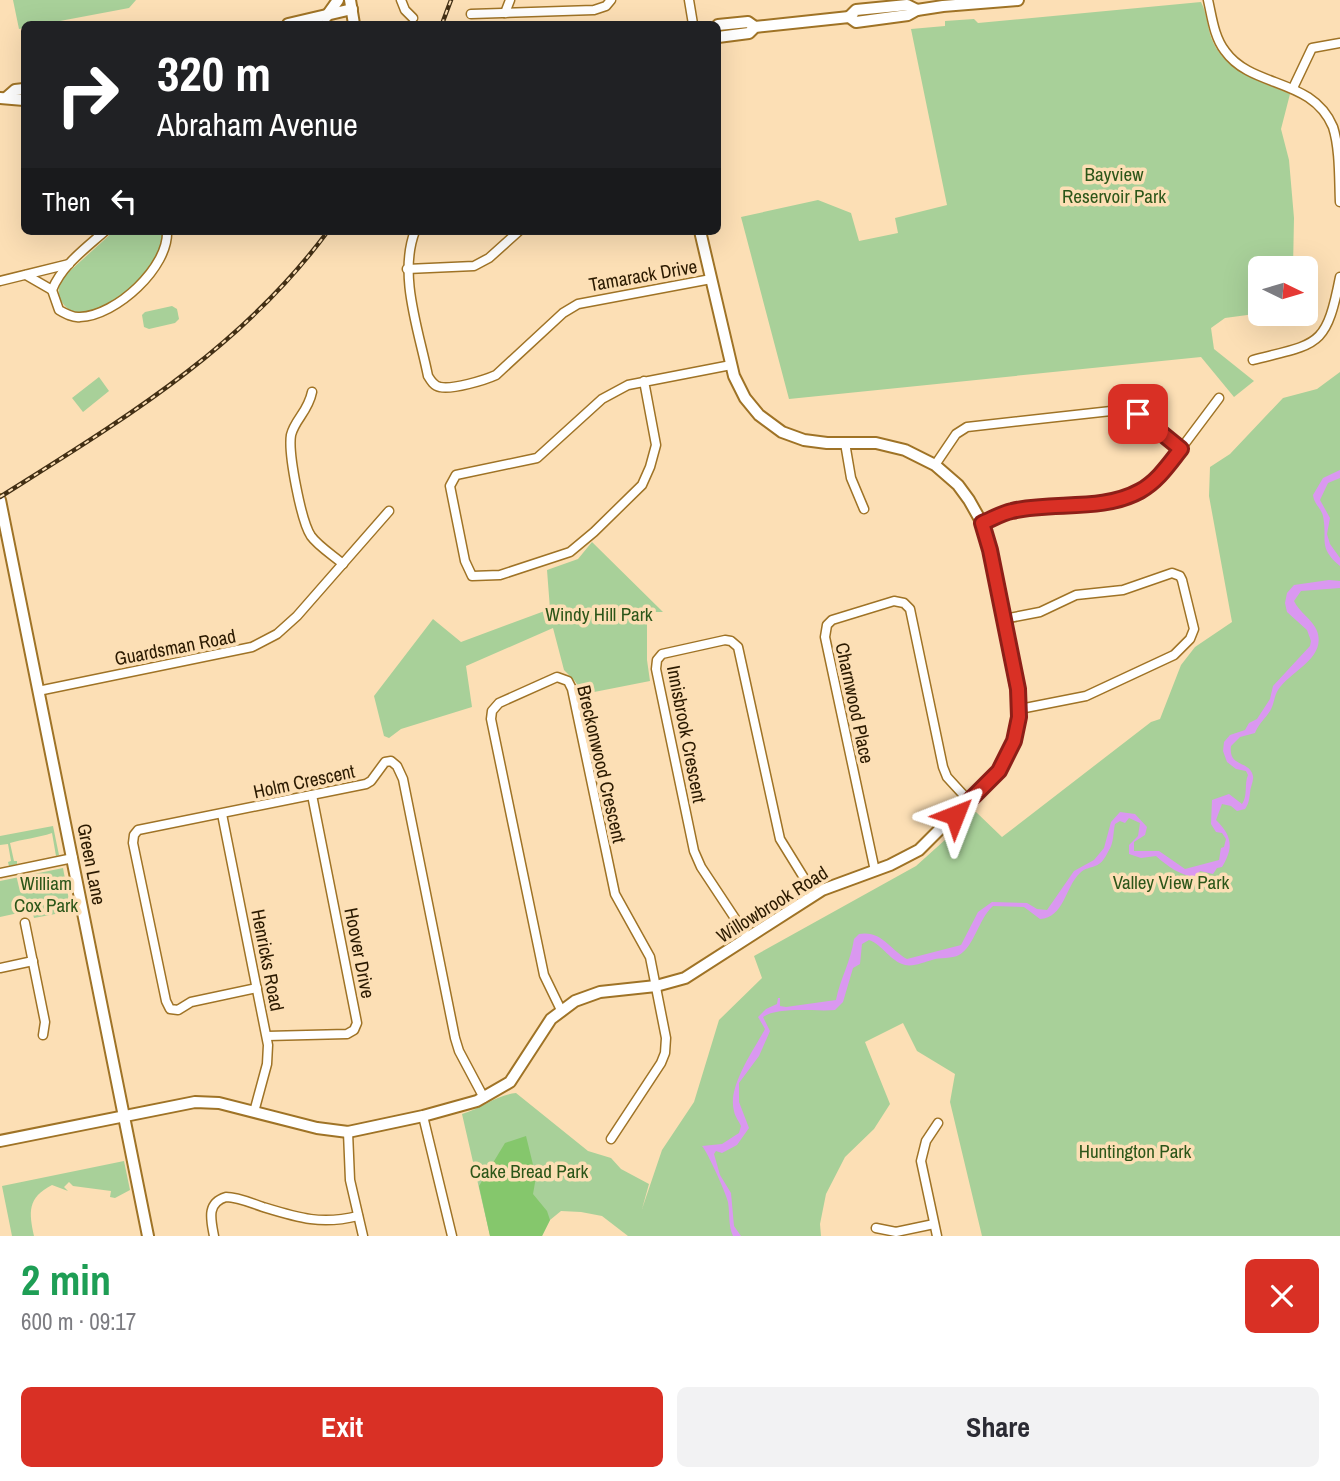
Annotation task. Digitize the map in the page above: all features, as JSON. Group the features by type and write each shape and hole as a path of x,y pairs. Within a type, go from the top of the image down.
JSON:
{"street":[{"path":"326,17 338,0"},
{"path":"401,0 405,10 413,18"},
{"path":"505,13 510,0"},
{"path":"471,14 594,10 606,6 611,0"},
{"path":"688,0 692,21"},
{"path":"721,25 748,22 755,27 849,17 856,22 908,15 917,10 958,3 1018,0"},
{"path":"1208,0 1219,42 1232,59 1247,69 1293,88 1317,104 1337,129 1340,202"},
{"path":"304,21 326,17 351,5"},
{"path":"326,17 333,21"},
{"path":"721,37 750,33 755,27"},
{"path":"1293,88 1312,48 1340,43"},
{"path":"4,98 15,90 21,89"},
{"path":"52,290 69,264 101,235"},
{"path":"29,274 52,290 60,310 83,317 120,302 152,273 164,252 167,235"},
{"name":"Tamarack Drive","path":"414,235 407,269 428,376 433,384 444,388 483,380 499,373 563,313 578,304 711,279"},
{"path":"407,269 474,266 489,258 515,235"},
{"name":"Willowbrook Road","path":"0,1142 195,1102 219,1103 327,1130 348,1132 465,1106 510,1082 540,1033 561,1010 575,1001 600,992 656,986 691,975 814,894 900,861 919,850 999,771 1008,757 1017,733 1020,709 990,550 982,523 964,493 935,465 897,447 876,443 804,440 773,426 759,415 745,398 731,365 701,235"},
{"path":"0,281 69,264"},
{"path":"1253,360 1305,346 1321,335 1331,317 1340,277"},
{"path":"644,381 656,445 642,485 570,552 499,575 477,578 472,576 465,561 450,486 452,478 462,472 537,457 602,399 628,385 644,381 731,365"},
{"path":"312,392 309,407 292,433 290,451 302,510 311,535 344,564"},
{"path":"982,523 1013,510 1106,501 1132,495 1154,481 1219,398"},
{"path":"935,465 956,434 967,426 1120,410 1138,414 1181,449"},
{"path":"845,443 851,478 864,509"},
{"name":"Green Lane","path":"0,500 148,1236"},
{"name":"Guardsman Road","path":"38,691 252,647 284,628 389,511"},
{"path":"1004,619 1040,612 1076,595 1123,590 1172,573 1180,576 1182,580 1194,625 1189,641 1166,661 1084,697 1020,709"},
{"name":"Charnwood Place","path":"874,870 825,637 827,625 832,620 894,601 904,603 910,609 943,767 947,777 969,801"},
{"name":"Innisbrook Crescent","path":"748,939 701,867 694,850 656,669 657,660 662,654 724,640 731,641 738,647 780,839 814,894"},
{"name":"Breckonwood Crescent","path":"561,1010 544,975 491,719 492,711 499,703 554,677 564,678 572,689 615,894 648,952 656,986"},
{"name":"Holm Crescent","path":"257,988 191,1002 178,1010 170,1009 166,1001 133,843 134,835 138,830 366,784 371,782 385,762 391,761 397,766 403,779 455,1038 484,1098"},
{"name":"Hoover Drive","path":"267,1036 347,1034 354,1030 357,1023 312,795"},
{"name":"Henricks Road","path":"222,814 267,1036 267,1064 254,1112"},
{"path":"0,873 73,858"},
{"path":"25,923 45,1022 43,1035"},
{"path":"0,968 33,961"},
{"path":"611,1139 664,1056 666,1038 656,986"},
{"path":"423,1116 452,1236"},
{"path":"937,1236 922,1161 924,1145 938,1123"},
{"path":"348,1132 350,1180 363,1236"},
{"path":"214,1236 211,1210 216,1201 226,1197 322,1222 358,1216"},
{"path":"876,1228 896,1232 934,1224"}],"green space":[{"path":"13,0 136,0 129,8 60,21 21,21 19,29"},
{"name":"Bayview Reservoir Park","path":"1201,2 1212,39 1220,54 1247,75 1290,94 1281,129 1289,160 1294,218 1293,256 1248,256 1248,315 1225,318 1211,328 1214,349 1254,381 1234,397 1201,357 789,399 741,217 818,200 851,213 859,241 898,233 895,218 947,205 911,29 945,26 945,21 974,19 978,23"},
{"path":"110,235 163,235 160,249 149,271 138,283 106,305 83,312 72,311 60,299 61,279"},
{"path":"172,306 177,309 179,319 175,323 149,329 144,327 142,315 145,312"},
{"name":"Valley View Park","path":"1340,372 1340,1236 982,1236 950,1102 955,1074 917,1051 903,1023 865,1042 890,1104 874,1129 845,1157 826,1194 820,1224 821,1236 628,1236 602,1216 561,1211 550,1220 542,1236 490,1236 462,1114 502,1096 516,1093 588,1151 611,1158 621,1169 649,1184 642,1209 662,1150 694,1102 719,1020 762,978 754,956 916,866 976,812 1002,837 1151,722 1160,719 1181,665 1195,647 1232,622 1209,496 1210,467 1230,454 1283,398 1317,389"},
{"path":"99,377 109,391 83,412 72,398"},
{"name":"Windy Hill Park","path":"592,542 663,612 647,612 650,681 584,694 564,670 553,628 466,666 472,707 401,729 389,738 384,736 374,696 433,619 461,642 550,609 547,570 578,559"},
{"path":"53,826 59,855 56,856 52,833 10,843 17,864 9,866 8,862 11,861 8,844 0,845 0,836"},
{"name":"William Cox Park","path":"63,868 71,911 34,918 32,910 0,917 0,881"},
{"name":"Cake Bread Park","path":"526,1136 536,1177 533,1194 547,1211 550,1220 542,1236 490,1236 479,1186 505,1143"},
{"path":"124,1161 130,1190 115,1198 110,1197 111,1191 73,1186 69,1182 64,1187 68,1191 52,1185 38,1195 32,1206 34,1236 12,1236 2,1186"}],"shaded area":[{"path":"1340,470 1340,478 1328,483 1320,500 1330,518 1327,534 1330,544 1340,558 1340,566 1328,554 1323,516 1313,495 1323,478"},
{"path":"1340,581 1340,588 1301,591 1294,601 1317,631 1317,649 1306,664 1278,690 1271,709 1255,733 1240,737 1231,746 1233,758 1251,771 1253,780 1245,809 1237,811 1222,804 1216,820 1228,837 1230,848 1222,867 1217,868 1213,874 1200,871 1196,877 1185,875 1156,856 1141,858 1129,854 1129,845 1138,836 1140,823 1129,818 1125,823 1120,821 1115,824 1112,844 1104,860 1080,873 1059,908 1048,917 1040,919 1024,907 993,906 969,946 959,955 912,965 900,963 869,940 862,944 860,964 853,968 843,1002 835,1010 788,1010 763,1017 770,1031 759,1056 739,1083 739,1102 749,1128 737,1145 714,1154 720,1175 731,1193 734,1226 741,1236 733,1236 727,1197 702,1146 722,1144 739,1133 741,1126 734,1111 734,1091 765,1029 758,1017 777,1004 778,998 780,1006 786,1007 836,1000 854,939 859,934 880,938 907,959 961,945 978,912 992,902 1027,903 1037,909 1047,910 1074,871 1094,860 1104,848 1111,822 1120,812 1135,814 1147,827 1145,835 1134,842 1134,851 1159,851 1185,869 1219,860 1226,839 1222,833 1216,832 1211,824 1212,800 1229,794 1242,804 1248,775 1246,771 1236,769 1227,762 1223,751 1224,742 1230,735 1245,730 1249,723 1257,719 1270,699 1273,686 1310,646 1307,630 1287,612 1287,593 1294,585"}],"railway":[{"path":"443,21 451,0"},
{"path":"0,497 134,410 218,347 257,312 325,235"}],"route":[{"path":"955,815 999,771 1014,741 1019,717 1018,689 982,523 1013,510 1115,500 1140,491 1160,475 1181,449 1138,414"}],"park label":[{"name":"Huntington Park","path":"1135,1151"}]}
